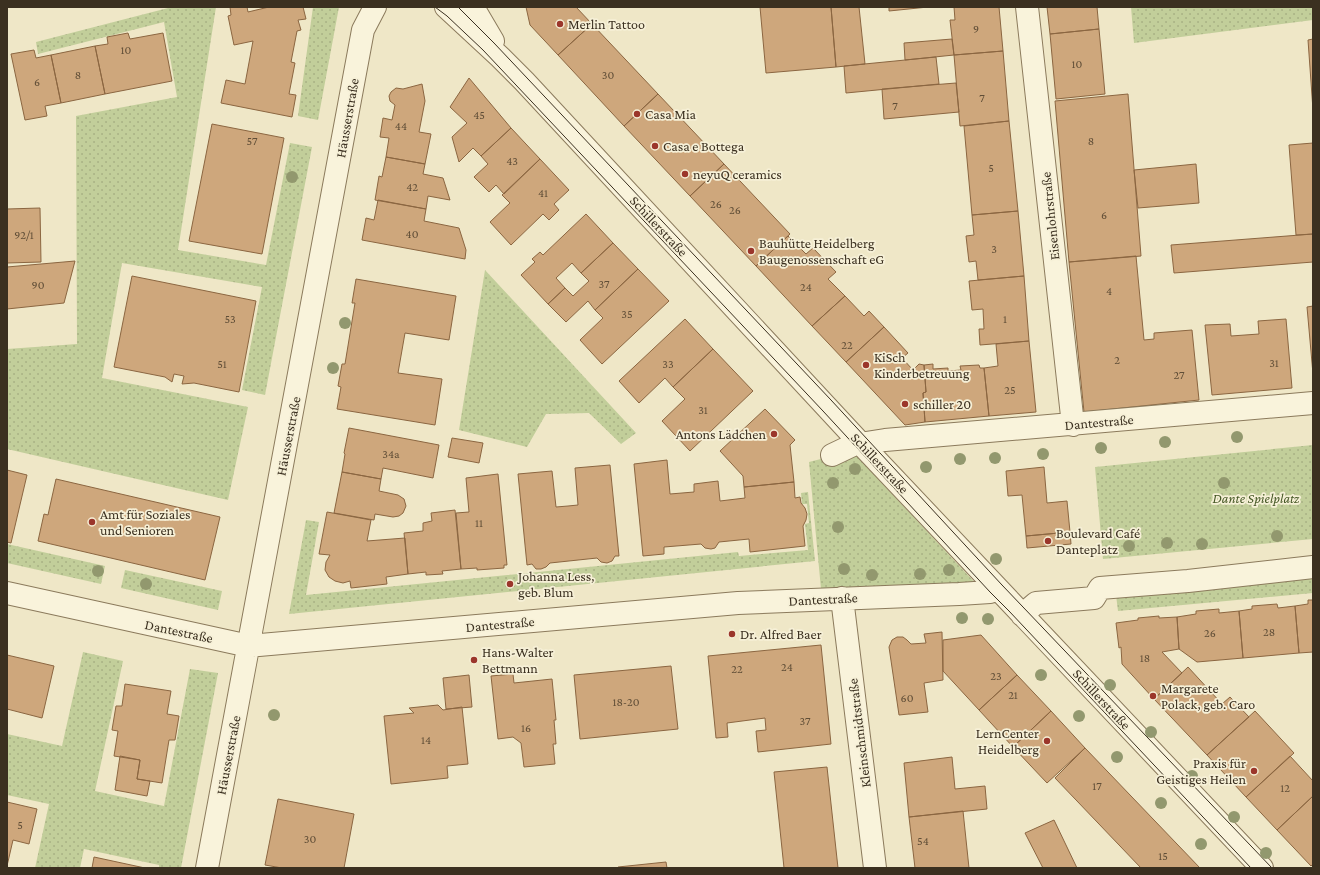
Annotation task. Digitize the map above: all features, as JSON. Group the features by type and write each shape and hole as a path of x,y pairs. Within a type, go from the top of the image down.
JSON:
{"street":[{"name":"Häusserstraße","path":"207,868 363,30 375,7"},
{"name":"Schillerstraße","path":"446,7 500,57 861,444 1262,868"},
{"name":"Schillerstraße","path":"473,7 494,42 500,57"},
{"name":"Eisenlohrstraße","path":"1027,7 1073,425"},
{"name":"Dantestraße","path":"861,444 885,440 1073,425 1313,403"},
{"path":"832,455 853,445 861,444"},
{"path":"1022,615 1036,604 1094,598 1100,588 1188,581 1313,567"},
{"name":"Dantestraße","path":"7,593 249,646 738,603 966,594 990,592 998,589"},
{"name":"Kleinschmidtstraße","path":"842,598 875,868"}],"green space":[{"path":"172,7 216,7 178,250 266,265 290,143 312,147 265,395 242,390 262,287 122,263 102,378 248,407 228,500 7,449 7,349 77,344 76,116 177,97 164,22 38,54 36,42"},
{"path":"313,7 339,7 318,120 298,116"},
{"path":"1131,7 1313,7 1313,20 1134,43"},
{"path":"485,270 636,433 621,444 589,413 546,414 527,447 459,430"},
{"name":"Dante Spielplatz","path":"1313,445 1313,539 1103,559 1095,467"},
{"path":"852,451 979,587 821,589 809,462"},
{"path":"808,492 815,561 289,614 306,520 319,522 306,595 738,552 739,556 808,550 805,524 809,523 807,504 802,504 801,493"},
{"path":"7,544 105,566 101,584 7,563"},
{"path":"125,570 222,591 218,610 121,588"},
{"path":"1313,575 1313,593 1118,611 1116,595"},
{"path":"83,652 123,661 95,791 164,806 190,669 218,673 181,868 159,868 159,865 84,849 80,868 35,868 49,804 7,795 7,734 62,746"}],"building":[{"path":"230,7 247,7 248,12 269,7 303,7 306,19 298,20 301,30 297,31 291,62 295,63 289,94 296,95 292,117 221,103 226,80 245,84 253,41 234,45 228,16 231,15"},
{"path":"526,7 576,7 592,24 558,55 530,25"},
{"path":"760,7 831,7 836,67 766,73"},
{"path":"831,7 859,7 865,64 836,67"},
{"path":"889,7 928,7 889,11"},
{"path":"954,7 999,7 1003,51 954,55 950,20 955,20"},
{"path":"1047,7 1097,7 1099,29 1050,34"},
{"path":"592,24 658,94 624,126 558,55"},
{"path":"1099,29 1105,94 1056,99 1050,34"},
{"path":"128,33 130,39 163,33 172,81 105,94 95,46 108,44 107,37"},
{"path":"952,39 954,55 905,60 904,43"},
{"path":"1313,39 1313,110 1308,40"},
{"path":"95,46 105,94 61,103 51,55"},
{"path":"34,50 36,58 51,55 61,103 45,106 47,116 25,120 11,54"},
{"path":"1003,51 1009,121 960,126 954,55"},
{"path":"936,57 939,84 846,93 844,66"},
{"path":"469,78 511,128 481,156 473,148 459,162 452,137 467,123 450,107"},
{"path":"956,83 959,112 884,119 882,89"},
{"path":"422,84 425,101 419,132 431,134 425,164 386,157 389,138 380,137 383,118 392,120 395,105 390,101 389,96 396,88 403,89"},
{"path":"658,94 724,164 690,196 624,126"},
{"path":"1128,94 1141,256 1069,262 1055,101"},
{"path":"1009,121 1018,211 972,215 964,126"},
{"path":"212,124 284,138 262,254 189,241"},
{"path":"511,128 540,159 504,194 496,185 489,192 474,177 488,164 481,156"},
{"path":"1313,143 1313,234 1296,235 1289,145"},
{"path":"386,157 425,164 423,174 443,178 450,200 428,196 426,209 375,200 379,176 382,177"},
{"path":"540,159 569,190 554,204 559,210 549,220 543,214 511,245 490,222 510,203 502,195"},
{"path":"724,164 790,234 756,266 690,196"},
{"path":"1196,164 1199,203 1138,208 1134,170"},
{"path":"378,200 426,209 424,221 459,228 466,250 465,259 362,240 366,218 374,220"},
{"path":"40,208 41,262 7,263 7,209"},
{"path":"1018,211 1024,276 978,280 976,261 969,262 966,236 974,235 972,215"},
{"path":"586,214 613,243 581,273 572,263 556,278 565,288 548,304 521,275 535,262 532,259 540,252 543,255"},
{"path":"1313,234 1313,262 1174,273 1171,245"},
{"path":"788,236 806,254 813,248 836,272 828,279 845,296 812,326 756,266"},
{"path":"613,243 638,269 595,310 588,301 566,322 548,304 565,288 573,296 589,281 581,273"},
{"path":"1136,256 1144,340 1154,339 1154,333 1192,330 1199,400 1084,412 1069,262"},
{"path":"75,261 64,303 7,309 7,267"},
{"path":"638,269 669,301 602,364 580,340 603,318 595,310"},
{"path":"132,276 256,301 239,392 194,383 182,384 184,376 174,374 172,382 165,377 114,367"},
{"path":"1024,276 1029,341 980,345 979,329 984,329 983,309 972,310 969,281"},
{"path":"356,279 456,296 449,340 405,333 398,373 442,379 435,425 337,409 341,387 338,386 342,364 345,364 355,303 352,303"},
{"path":"845,296 864,316 869,311 884,327 846,362 812,326"},
{"path":"1313,306 1313,374 1307,307"},
{"path":"685,319 713,349 673,387 665,378 639,403 619,381"},
{"path":"1286,319 1292,388 1212,395 1205,325 1230,324 1231,336 1259,334 1258,321"},
{"path":"884,327 908,353 902,358 913,370 919,364 924,365 926,392 923,393 925,422 905,425 846,362"},
{"path":"1029,341 1036,412 989,416 984,368 998,366 996,344"},
{"path":"713,349 753,391 690,451 662,421 685,399 673,387"},
{"path":"933,364 933,369 948,368 948,371 961,370 960,366 979,365 980,368 984,368 989,416 925,422 923,393 926,392 924,365"},
{"path":"765,409 795,440 790,445 794,482 744,487 743,476 720,451"},
{"path":"349,428 439,445 433,478 383,468 381,479 342,472"},
{"path":"452,438 483,443 479,463 448,457"},
{"path":"667,460 670,494 694,492 694,484 718,481 720,501 745,498 744,487 794,482 795,498 800,497 801,503 807,514 803,526 805,546 750,552 749,539 719,542 715,548 711,549 705,548 701,544 664,547 664,554 643,556 634,464"},
{"path":"610,465 619,556 615,556 612,561 607,563 601,562 597,558 550,563 541,569 536,569 532,564 527,565 518,474 552,471 556,507 568,506 578,505 575,468"},
{"path":"1044,467 1047,503 1067,501 1070,532 1026,536 1022,495 1008,496 1006,471"},
{"path":"7,470 27,475 11,543 7,542"},
{"path":"342,472 381,479 379,491 398,495 404,499 406,506 403,513 399,516 393,517 375,514 374,520 334,513"},
{"path":"498,474 507,565 504,565 504,568 477,570 477,568 461,569 456,513 469,512 466,478"},
{"path":"56,479 220,517 205,580 38,541 44,514 48,515"},
{"path":"455,510 461,569 442,571 443,574 426,575 426,572 408,574 404,533 423,531 423,523 432,521 431,513"},
{"path":"327,512 371,520 367,541 405,538 408,574 386,577 387,584 351,588 350,581 343,583 335,581 329,577 325,570 326,562 330,555 319,554"},
{"path":"1070,532 1071,544 1027,548 1026,536"},
{"path":"1308,600 1313,600 1313,652 1299,653 1295,606 1308,604"},
{"path":"1277,604 1278,608 1295,606 1299,653 1243,658 1239,611 1252,609 1252,606"},
{"path":"1219,609 1219,613 1239,611 1243,658 1197,662 1179,649 1177,617 1196,614 1196,611"},
{"path":"1159,616 1159,618 1177,617 1179,649 1162,652 1182,673 1154,699 1122,664 1121,647 1119,648 1116,623 1138,620 1138,618"},
{"path":"942,632 943,680 924,683 928,712 899,715 889,647 892,640 897,637 903,637 911,644 926,643 924,634"},
{"path":"981,635 1017,675 979,710 943,671 943,640"},
{"path":"821,645 831,744 758,752 756,731 766,730 765,718 727,723 728,737 716,738 708,656"},
{"path":"7,655 54,666 42,718 7,709"},
{"path":"671,666 678,729 580,739 574,675"},
{"path":"1188,667 1222,704 1230,697 1249,717 1207,755 1154,699"},
{"path":"513,674 514,683 552,679 556,720 554,720 556,744 553,744 555,764 524,767 521,743 513,737 498,739 491,676"},
{"path":"469,675 472,707 446,709 443,678"},
{"path":"1017,675 1051,711 1013,747 979,710"},
{"path":"125,684 171,691 167,714 179,716 175,740 169,740 162,783 137,779 140,760 114,756 118,731 112,730 116,706 122,706"},
{"path":"438,705 443,710 462,707 468,764 447,766 448,778 391,784 384,716 414,713 409,708"},
{"path":"1051,711 1085,748 1047,783 1013,747"},
{"path":"1255,711 1294,753 1246,797 1207,755"},
{"path":"1085,748 1200,868 1141,868 1055,778"},
{"path":"120,756 140,760 137,779 150,781 147,796 115,790"},
{"path":"1290,756 1313,781 1313,796 1277,830 1246,797"},
{"path":"952,757 955,789 985,786 987,809 909,817 904,763"},
{"path":"827,767 838,868 784,868 774,772"},
{"path":"1313,796 1313,864 1311,866 1277,830"},
{"path":"278,799 354,814 344,868 282,868 265,865"},
{"path":"7,802 37,809 29,844 13,840 7,866"},
{"path":"963,811 969,868 915,868 909,817"},
{"path":"1054,820 1077,868 1043,868 1025,833"},
{"path":"94,857 145,868 92,868"},
{"path":"666,862 667,868 618,867"}],"tram line":[{"path":"435,7 447,16 483,50 823,411 990,592 1251,868"},
{"path":"458,7 494,43 831,400 1002,585 1272,868"}],"place":[{"name":"Merlin Tattoo","path":"560,24"},
{"name":"Casa Mia","path":"637,114"},
{"name":"Casa e Bottega","path":"655,146"},
{"name":"neyuQ ceramics","path":"685,174"},
{"name":"Bauhütte Heidelberg Baugenossenschaft eG","path":"751,251"},
{"name":"KiSch Kinderbetreuung","path":"866,365"},
{"name":"schiller 20","path":"905,404"},
{"name":"Antons Lädchen","path":"774,434"},
{"name":"Amt für Soziales und Senioren","path":"92,522"},
{"name":"Boulevard Café Danteplatz","path":"1048,541"},
{"name":"Johanna Less, geb. Blum","path":"510,584"},
{"name":"Dr. Alfred Baer","path":"732,634"},
{"name":"Hans-Walter Bettmann","path":"474,660"},
{"name":"Margarete Polack, geb. Caro","path":"1153,696"},
{"name":"LernCenter Heidelberg","path":"1047,741"},
{"name":"Praxis für Geistiges Heilen","path":"1254,771"}]}
